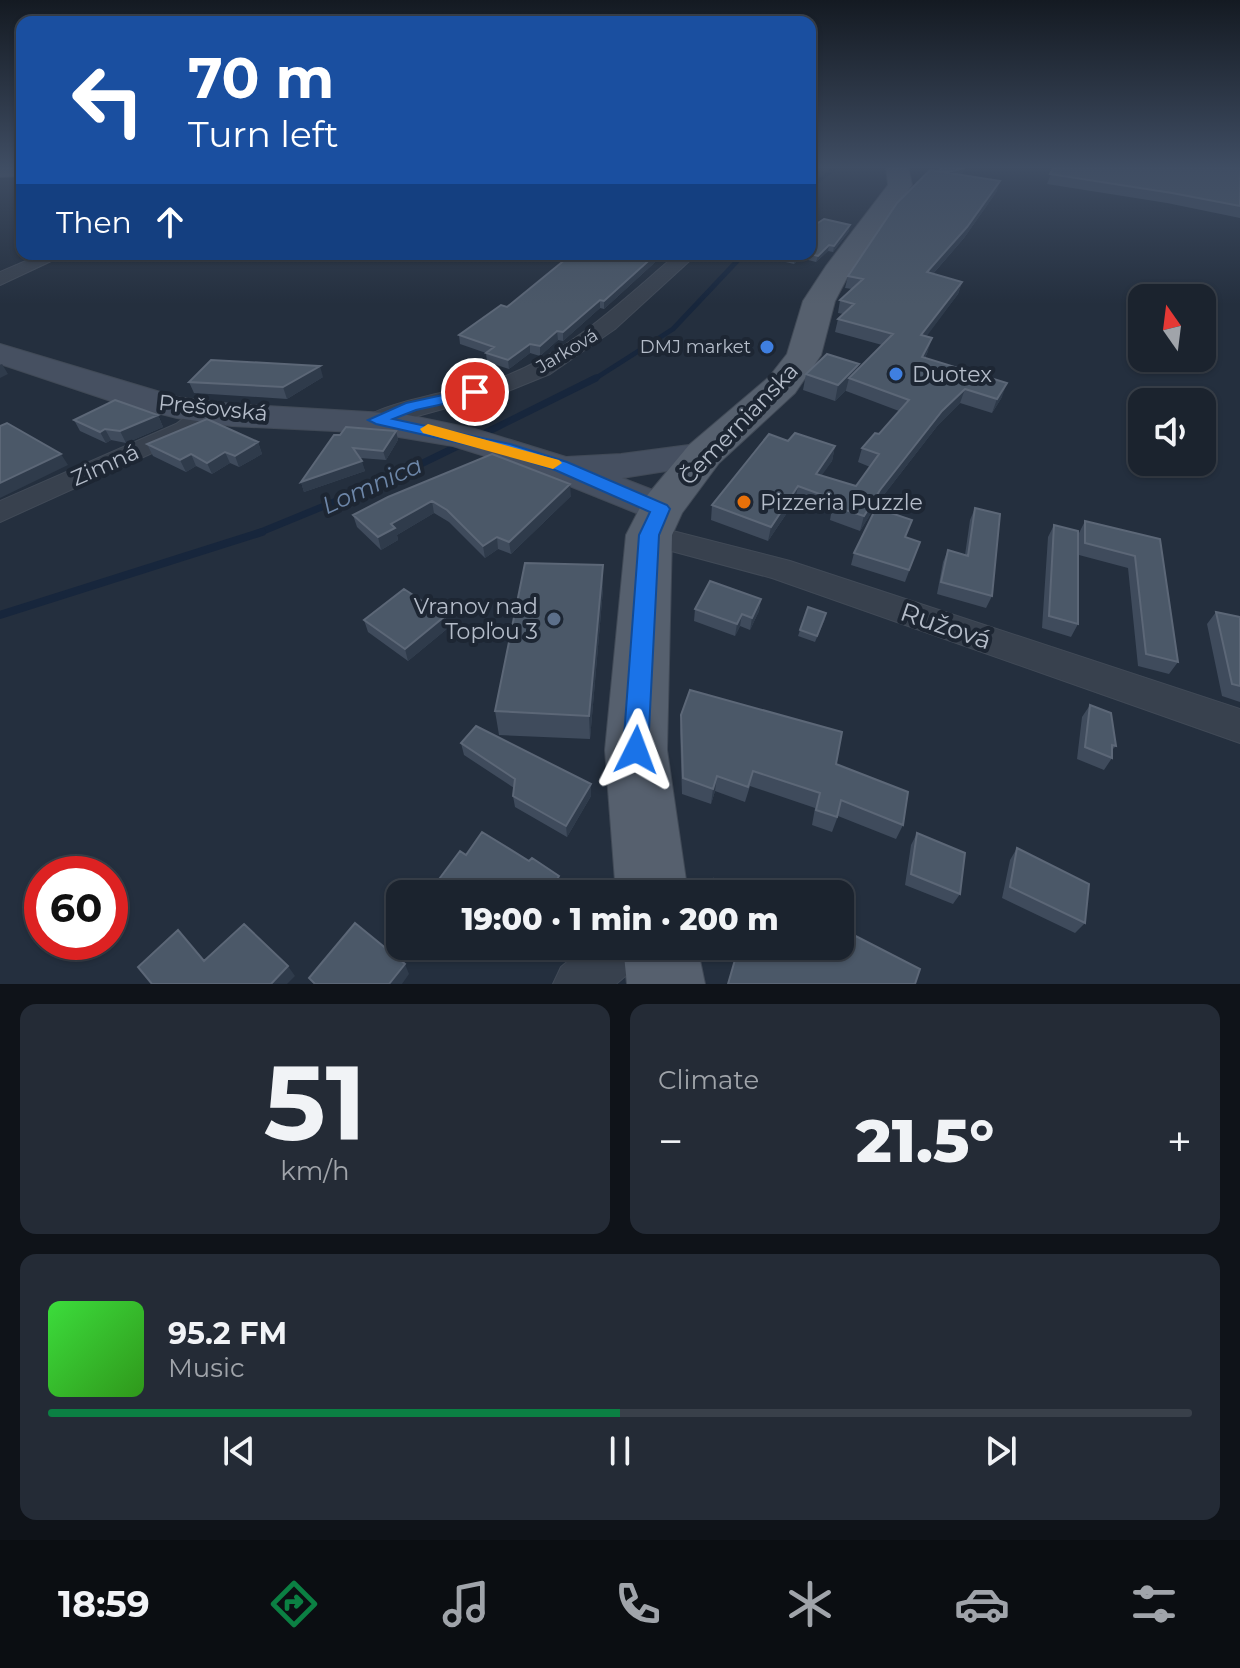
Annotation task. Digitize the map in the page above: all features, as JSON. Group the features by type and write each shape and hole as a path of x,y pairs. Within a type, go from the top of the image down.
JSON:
{"main road":[{"name":"Čemernianska","path":"655,522 704,454 782,385 804,355 819,301 836,272 880,212"},
{"name":"Prešovská","path":"0,353 138,399 208,412 376,420 432,430 561,466"},
{"path":"561,466 621,466 704,454"},
{"path":"561,466 655,522 636,750 650,880"},
{"path":"662,960 666,984"}],"street":[{"path":"0,279 43,260"},
{"name":"Jarková","path":"376,420 411,406 517,380 566,356 605,329 681,260"},
{"name":"Zimná","path":"0,512 185,429 208,412"},
{"name":"Ružová","path":"655,522 779,569 1240,726"},
{"path":"578,984 607,960"}],"building":[{"path":"891,212 978,212 927,272 962,282 921,335 932,338 922,357 1007,383 997,399 965,389 942,411 880,490 864,516 833,506 836,500 798,486 771,527 712,505 769,434 788,441 795,433 835,446 816,474 856,486 879,454 862,448 909,400 849,378 893,334 838,319 854,304 840,300 863,279 848,276"},
{"path":"824,219 850,225 834,246 829,245 818,256 816,224"},
{"path":"565,260 649,260 604,301 600,300 563,332 557,331 540,346 530,344 508,360 486,353 494,347 459,335 501,305 507,307"},
{"path":"827,354 859,364 838,385 806,374"},
{"path":"211,360 320,366 283,387 189,382"},
{"path":"115,400 158,415 120,431 105,429 100,432 74,420"},
{"path":"207,419 258,442 235,456 225,452 207,463 191,454 180,460 147,444"},
{"path":"7,423 61,454 0,483 0,426"},
{"path":"346,427 396,431 383,451 353,448 362,461 301,482 334,435 340,435"},
{"path":"492,454 570,484 509,542 497,537 483,546 447,510 432,501 391,524 395,528 378,537 353,515 388,497"},
{"path":"876,508 912,520 905,537 920,542 909,570 854,553"},
{"path":"975,508 1000,514 992,596 941,582 948,550 968,556"},
{"path":"1085,521 1160,539 1178,662 1146,654 1135,556 1085,543"},
{"path":"1054,525 1078,531 1078,624 1049,616"},
{"path":"525,563 603,565 589,716 495,711"},
{"path":"710,581 761,599 752,618 742,614 737,624 695,609"},
{"path":"404,589 445,616 405,649 364,620"},
{"path":"808,607 826,613 817,636 800,630"},
{"path":"1216,612 1240,617 1240,686 1232,684"},
{"path":"690,690 842,732 836,764 908,792 903,825 841,800 837,817 816,810 820,793 753,771 748,787 717,776 713,789 683,778 681,715"},
{"path":"1090,705 1111,713 1116,746 1112,745 1112,758 1085,747"},
{"path":"476,726 591,784 566,826 513,796 515,779 461,743"},
{"path":"482,832 559,876 557,880 438,880 460,851 466,855"},
{"path":"917,833 965,853 960,894 911,874"},
{"path":"1017,848 1089,884 1085,923 1010,887"},
{"path":"355,923 386,948 386,960 400,960 405,964 389,984 315,984 309,978"},
{"path":"244,924 288,966 271,984 152,984 138,967 178,930 204,961"},
{"path":"854,935 920,969 915,984 728,984 735,960 854,960"}],"waterway":[{"name":"Lomnica","path":"593,380 673,329 738,260"},
{"name":"Lomnica","path":"481,435 596,378"},
{"name":"Lomnica","path":"257,534 390,479 462,444"},
{"name":"Lomnica","path":"257,534 262,532"},
{"name":"Lomnica","path":"0,615 257,534"}],"slow traffic":[{"path":"428,429 553,463"}],"place":[{"name":"DMJ market","path":"767,347"},
{"name":"Duotex","path":"896,374"},
{"name":"Pizzeria Puzzle","path":"744,502"},
{"name":"Vranov nad Topľou 3","path":"554,619"}],"route":[{"path":"475,392 411,406 376,420 504,448 561,466 661,509 649,535 636,750"}]}
